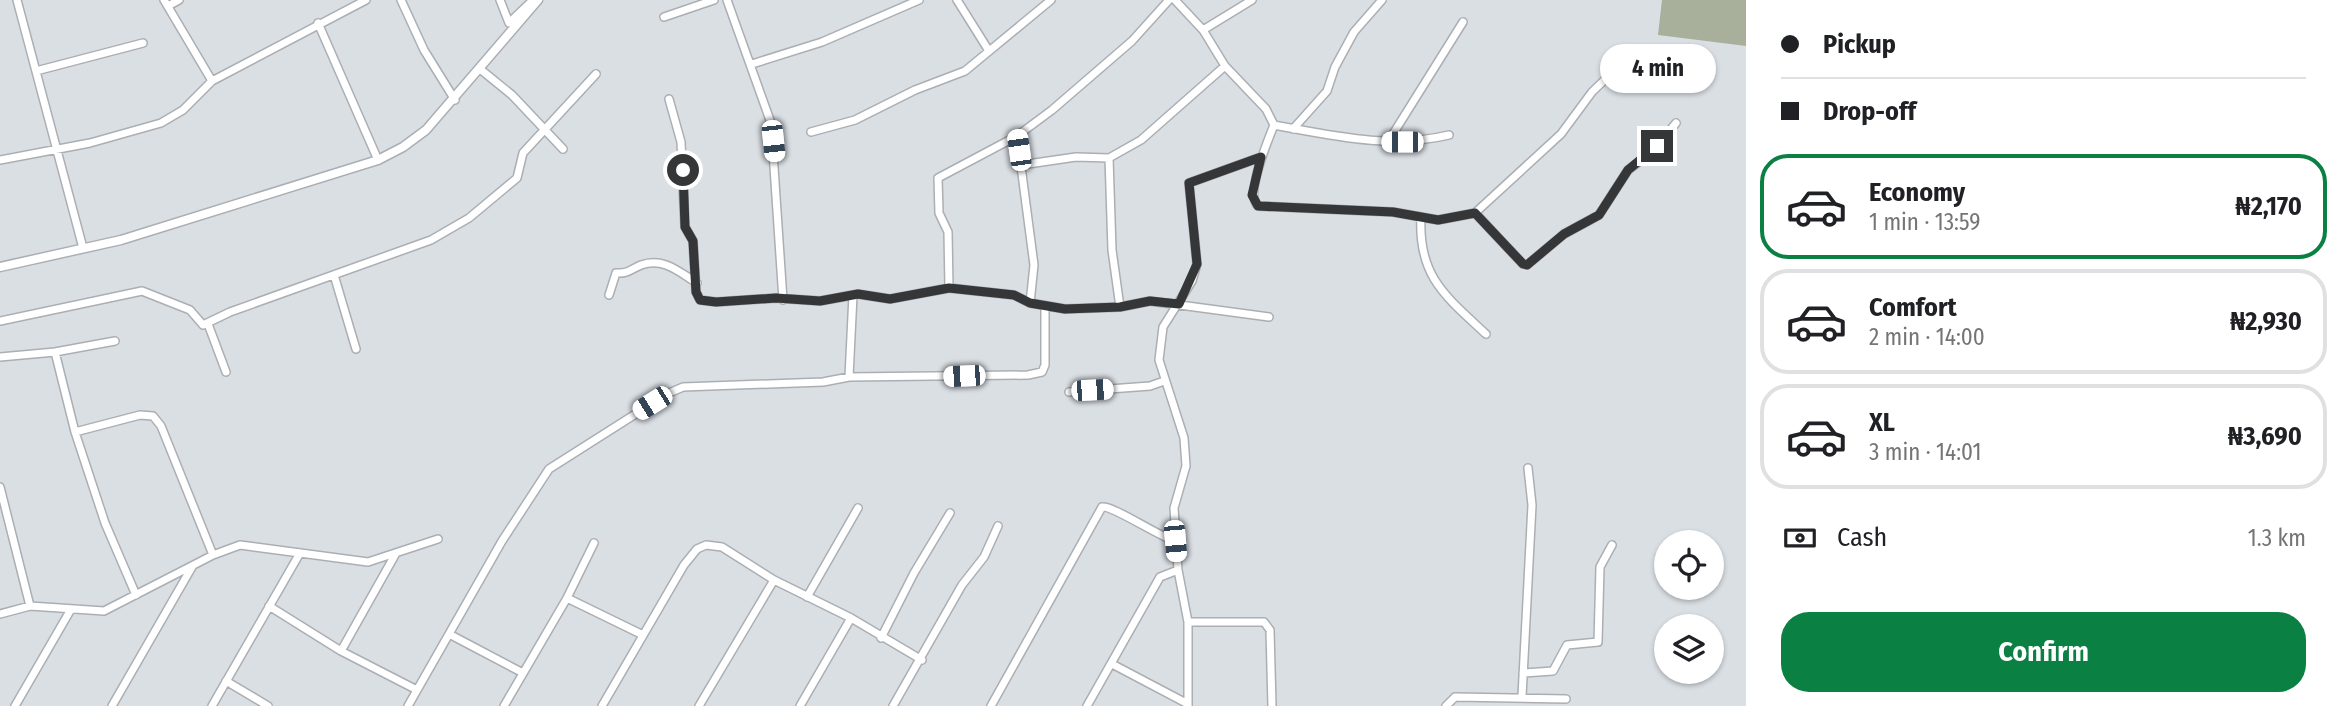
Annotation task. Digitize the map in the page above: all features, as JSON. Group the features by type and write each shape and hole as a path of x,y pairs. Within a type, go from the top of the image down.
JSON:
{"street":[{"path":"18,0 83,248"},
{"path":"179,0 166,3 212,81"},
{"path":"0,160 57,150 160,123 183,110 212,81 366,0"},
{"path":"401,0 424,50 455,100"},
{"path":"500,0 509,23 535,0"},
{"path":"0,267 121,240 378,160 403,148 426,130 455,100 535,0"},
{"path":"664,18 714,0"},
{"path":"727,0 771,123 783,300"},
{"path":"752,64 822,42 919,0"},
{"path":"957,0 989,51"},
{"path":"811,132 855,120 915,90 965,71 1051,0"},
{"path":"949,288 948,232 939,213 938,178 1017,136 1110,60 1154,19 1169,0"},
{"path":"1175,0 1203,30 1225,66 1266,109 1274,125 1261,157 1252,195 1258,206 1393,212 1438,220 1475,213 1561,134 1592,92 1621,64"},
{"path":"1203,30 1252,0"},
{"path":"1293,129 1327,91 1335,67 1354,32 1382,0"},
{"path":"1388,142 1463,22"},
{"path":"318,23 378,160"},
{"path":"36,71 143,43"},
{"path":"1021,164 1076,157 1109,158 1141,140 1225,66"},
{"path":"480,69 547,128 563,149"},
{"path":"0,321 142,291 190,310 203,326 221,315 431,240 469,218 517,178 523,153 596,74"},
{"path":"669,99 681,142 685,227 693,241 700,300 820,301 853,295 890,299 949,288 1014,295 1030,303 1065,309 1120,307 1150,301 1269,317"},
{"path":"1475,213 1523,264 1527,265 1564,234 1599,215 1628,170 1651,153 1676,123"},
{"path":"1274,125 1388,142 1416,143 1449,135"},
{"path":"1017,136 1034,265 1030,303"},
{"path":"1112,664 1188,705 1188,622 1178,570 1174,508 1186,466 1177,413 1159,360 1159,340 1163,327 1179,304 1197,264 1189,183 1261,157"},
{"path":"1109,158 1112,250 1120,307"},
{"path":"1420,217 1420,243 1428,272 1450,301 1486,334"},
{"path":"609,295 616,273 627,274 646,264 673,267 697,283"},
{"path":"334,275 356,349"},
{"path":"849,377 853,295"},
{"path":"408,706 502,541 549,469 667,394 683,387 823,382 849,377 1028,375 1042,372 1045,365 1045,306"},
{"path":"208,324 226,372"},
{"path":"0,357 55,352 116,341"},
{"path":"55,352 75,432 105,523 136,595"},
{"path":"1069,393 1150,386 1164,381"},
{"path":"75,432 140,415 153,416 161,426 213,555"},
{"path":"1522,696 1532,505 1528,468"},
{"path":"0,487 30,606"},
{"path":"991,706 1102,507 1108,506 1160,536 1175,541"},
{"path":"807,597 859,508"},
{"path":"881,638 914,573 950,513"},
{"path":"893,706 922,660 948,608 984,557 999,526"},
{"path":"0,614 30,606 70,611 104,611 213,555 240,545 368,562 438,539"},
{"path":"504,706 567,598 594,544"},
{"path":"602,706 684,565 698,549 706,545 722,547 774,580 851,618 922,660"},
{"path":"1523,673 1553,671 1567,645 1598,642 1600,567 1612,545"},
{"path":"212,706 300,553"},
{"path":"341,651 395,555"},
{"path":"112,706 192,567"},
{"path":"1087,706 1160,577 1178,570"},
{"path":"699,706 774,580"},
{"path":"567,598 643,635"},
{"path":"269,606 341,651 417,690"},
{"path":"15,706 70,611"},
{"path":"800,706 851,618"},
{"path":"1188,622 1264,622 1270,630 1272,706"},
{"path":"449,634 523,673"},
{"path":"226,681 268,706"},
{"path":"1446,706 1455,697 1522,696 1566,699"}],"green space":[{"path":"1662,0 1746,0 1746,46 1658,35"}],"route":[{"path":"683,170 685,227 693,241 696,292 700,300 716,302 776,298 820,301 858,294 890,299 936,288 949,288 1014,295 1030,303 1065,309 1120,307 1150,301 1179,304 1192,281 1197,264 1198,250 1189,183 1210,173 1238,167 1261,157 1252,195 1252,200 1258,206 1393,212 1438,220 1475,213 1523,264 1527,265 1564,234 1599,215 1628,170 1657,146"}]}
